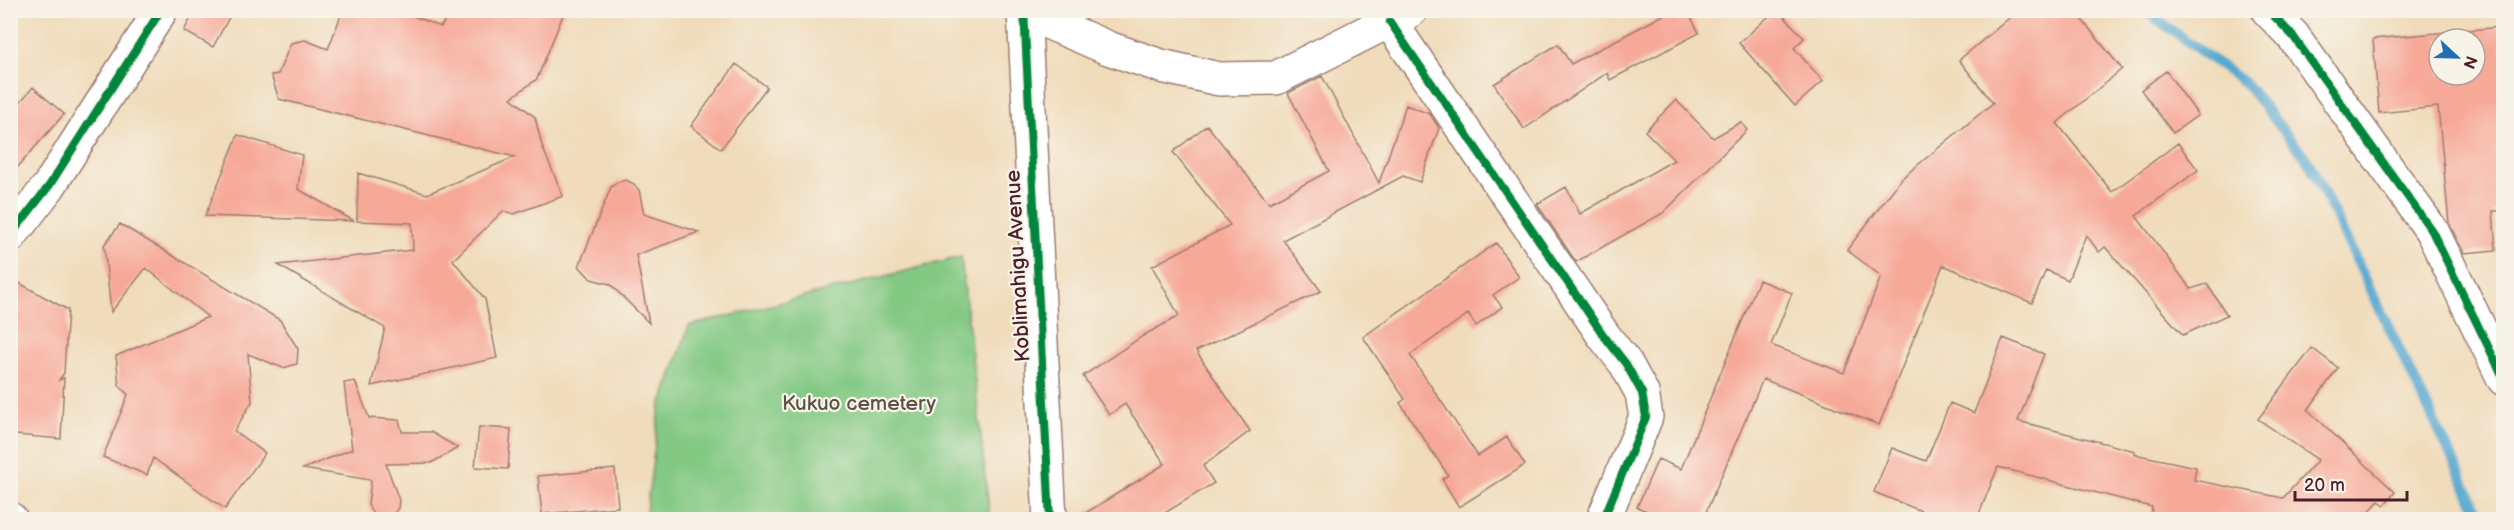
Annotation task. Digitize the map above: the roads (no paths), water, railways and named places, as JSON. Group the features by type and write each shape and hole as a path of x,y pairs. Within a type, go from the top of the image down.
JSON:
{"street":[{"path":"10,236 50,186 161,10"},
{"path":"2268,10 2293,36 2432,231 2504,379"},
{"path":"1024,11 1108,48 1161,66 1219,79 1276,78 1400,16 1604,336 1626,364 1642,393 1646,417 1603,519"},
{"name":"Koblimahigu Avenue","path":"1024,11 1050,519"}],"waterway":[{"path":"2144,10 2246,84 2309,162 2482,520"}],"park label":[{"name":"Kukuo cemetery","path":"859,403"}]}
